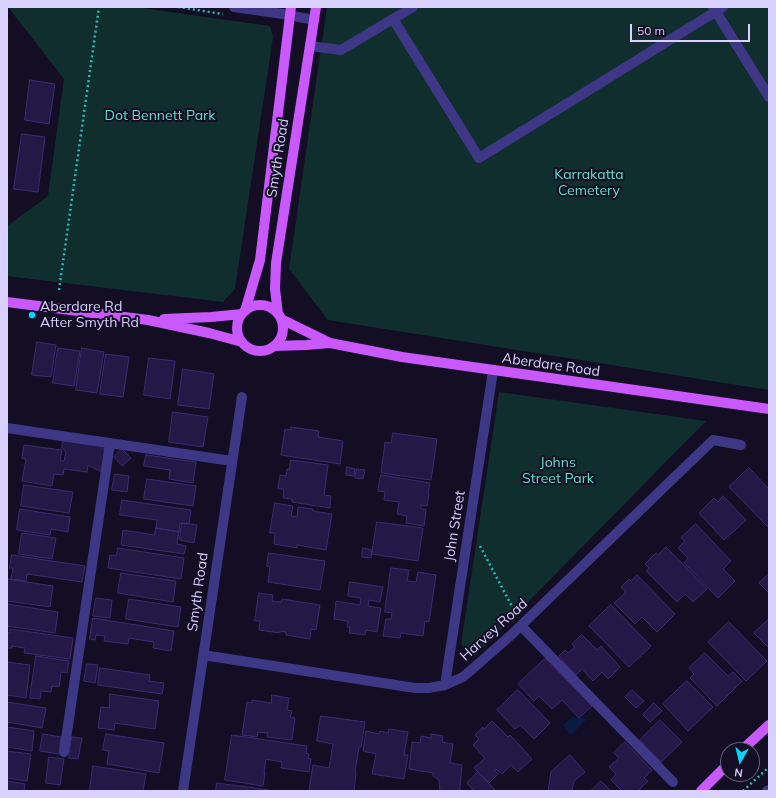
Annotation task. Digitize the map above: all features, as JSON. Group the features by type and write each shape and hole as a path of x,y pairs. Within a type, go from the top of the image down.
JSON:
{"main road":[{"name":"Smyth Road","path":"280,316 275,289 276,263 316,7"},
{"name":"Smyth Road","path":"244,313 260,260 291,11"},
{"path":"7,302 148,320 209,333 242,342"},
{"path":"258,306 266,306 273,309 280,316 283,325 282,337 279,342 268,350 261,351 247,347 242,342 238,331 239,319 244,313 251,308 258,306"},
{"path":"148,320 211,317 244,313"},
{"name":"Aberdare Road","path":"280,316 330,343"},
{"name":"Aberdare Road","path":"274,346 330,343 402,357 492,371 769,409"},
{"path":"751,742 769,725"},
{"path":"701,791 720,772"}],"street":[{"path":"234,7 291,11 314,20"},
{"path":"310,46 341,50 413,7"},
{"path":"393,19 479,158 717,8 769,98"},
{"name":"John Street","path":"445,684 492,371"},
{"name":"Smyth Road","path":"183,791 242,397"},
{"path":"7,428 232,461"},
{"name":"Harvey Road","path":"203,655 415,688 429,688 463,677 510,636 713,440 741,445"},
{"path":"64,752 110,443"},
{"path":"525,630 673,782"}],"path":[{"path":"59,290 99,7"},
{"path":"478,543 518,616"},
{"path":"743,791 769,766"}],"green space":[{"name":"Dot Bennett Park","path":"8,7 135,7 270,26 273,37 235,289 223,302 7,276 7,226 48,196 64,79"},
{"name":"Karrakatta Cemetery","path":"327,7 769,7 769,390 328,320 289,269"},
{"name":"Johns Street Park","path":"499,392 706,421 474,657 461,644"}],"water":[{"path":"573,716 577,719 583,717 586,720 571,735 563,726"}],"building":[{"path":"30,80 55,84 49,124 25,120"},
{"path":"22,134 45,137 38,192 14,189"},
{"path":"37,342 56,345 51,377 32,375"},
{"path":"58,348 80,351 74,386 53,383"},
{"path":"82,348 104,352 97,393 76,390"},
{"path":"106,354 129,357 123,397 100,394"},
{"path":"149,358 175,361 170,399 144,395"},
{"path":"183,369 214,374 209,409 178,405"},
{"path":"173,412 208,417 203,447 169,442"},
{"path":"291,427 319,431 318,437 343,441 340,464 281,455 285,429 291,430"},
{"path":"393,433 437,439 431,480 381,473 385,442 391,443"},
{"path":"63,440 101,446 105,451 102,472 88,465 87,472 64,469 63,475 54,474 52,486 22,481 26,459 22,458 24,445 62,450 60,461 64,461 66,452 62,448"},
{"path":"122,449 131,458 122,466 114,457"},
{"path":"146,455 196,462 193,483 169,479 170,470 144,466"},
{"path":"291,460 328,465 324,495 331,496 330,508 292,502 292,499 283,498 284,489 278,489 280,475 286,476"},
{"path":"347,467 355,469 354,476 346,475"},
{"path":"749,468 769,489 769,528 729,487"},
{"path":"357,469 365,470 363,479 355,478"},
{"path":"115,474 129,476 127,492 112,490"},
{"path":"381,475 430,483 427,506 421,505 421,509 426,510 424,526 406,523 407,516 397,514 399,502 384,500 385,492 378,491"},
{"path":"147,479 196,486 193,506 144,499"},
{"path":"24,485 73,492 69,513 21,506"},
{"path":"723,496 746,520 724,540 699,513 714,498 718,502"},
{"path":"122,500 191,510 189,524 180,523 179,532 156,528 157,520 120,515"},
{"path":"275,503 293,506 291,516 297,517 298,507 332,514 326,550 297,545 297,548 274,544 275,533 270,533"},
{"path":"20,509 70,517 68,532 51,529 50,535 17,530"},
{"path":"377,522 423,528 418,561 372,554"},
{"path":"182,523 197,525 194,543 180,540"},
{"path":"696,524 731,561 723,569 735,581 718,598 684,563 688,558 678,548 685,541 681,538"},
{"path":"156,528 179,532 177,544 186,546 184,554 121,545 123,530 154,535"},
{"path":"22,533 56,538 52,559 19,554"},
{"path":"666,547 707,589 693,602 685,594 677,602 646,571 649,568 645,564 656,553 658,555"},
{"path":"118,548 184,558 181,579 108,568 110,555 116,556"},
{"path":"363,548 372,550 371,558 362,557"},
{"path":"269,553 325,561 320,590 268,582 270,567 267,566"},
{"path":"12,555 85,566 82,582 27,574 26,581 11,579 13,568 10,568"},
{"path":"391,568 409,570 407,581 416,582 418,572 436,575 429,622 425,621 423,636 401,633 400,638 383,636 386,619 391,619 392,613 385,612"},
{"path":"121,573 176,581 173,602 118,593"},
{"path":"769,574 769,593 759,583"},
{"path":"637,575 675,614 657,632 642,617 635,624 614,603 626,592 621,587 629,579 631,581"},
{"path":"7,579 53,586 50,607 7,601"},
{"path":"350,582 383,587 380,602 369,600 368,606 381,608 377,632 366,630 365,635 349,633 350,627 347,627 348,621 334,619 336,601 360,605 361,598 348,596"},
{"path":"259,593 273,595 272,601 281,602 282,599 320,605 316,630 311,629 310,639 286,635 286,632 280,631 280,633 259,630 260,621 255,621"},
{"path":"96,598 112,600 110,618 93,616"},
{"path":"129,599 181,607 178,627 126,619"},
{"path":"7,604 58,612 55,633 7,626"},
{"path":"611,605 651,646 629,667 589,626"},
{"path":"93,618 174,631 171,651 153,648 154,642 129,638 128,644 104,641 105,636 96,635 95,640 90,639"},
{"path":"769,619 769,648 754,633"},
{"path":"729,622 767,661 746,681 708,642"},
{"path":"10,629 73,638 70,659 24,653 25,648 12,646 12,648 7,648 7,633 10,633"},
{"path":"582,635 597,650 601,646 620,667 608,679 602,672 593,681 582,669 576,675 559,656 565,650 568,653 575,647 572,644"},
{"path":"705,653 728,676 733,672 742,681 717,706 690,678 694,674 689,668"},
{"path":"36,656 69,661 67,673 61,672 59,687 52,686 51,692 41,691 40,699 30,698"},
{"path":"546,658 592,706 579,718 562,700 552,709 539,696 534,701 518,684"},
{"path":"7,662 30,665 26,698 7,695"},
{"path":"87,664 98,665 95,683 84,681"},
{"path":"100,668 150,675 149,681 164,683 162,694 98,685"},
{"path":"687,681 713,707 688,731 663,704"},
{"path":"518,690 550,723 534,739 520,725 515,729 497,710"},
{"path":"632,690 644,701 636,708 625,697"},
{"path":"110,694 159,701 155,729 115,723 114,730 98,728 101,707 109,708"},
{"path":"272,695 289,698 287,710 292,711 290,717 295,718 292,740 267,737 268,733 258,732 257,737 242,735 247,702 252,703 252,700 271,703"},
{"path":"7,702 46,708 42,728 7,722"},
{"path":"654,703 662,711 650,722 643,715"},
{"path":"321,716 365,722 355,772 354,791 309,791 313,765 329,768 333,744 317,741"},
{"path":"660,720 682,742 661,762 640,740"},
{"path":"492,721 508,737 510,735 532,759 518,772 511,765 502,774 496,769 494,770 498,774 489,783 474,768 485,758 473,745 479,739 475,735"},
{"path":"7,727 34,731 32,751 7,747"},
{"path":"389,729 408,732 404,755 408,755 404,779 372,774 376,754 363,751 366,731 379,734 380,731 388,733"},
{"path":"43,734 61,737 59,754 40,751"},
{"path":"106,734 164,743 159,773 107,764 109,751 103,750"},
{"path":"431,734 443,736 442,742 453,744 450,763 462,765 460,791 440,791 439,780 433,776 433,773 409,769 412,742 420,743 421,736 431,738"},
{"path":"232,735 307,746 306,753 309,754 308,758 311,759 309,772 281,768 282,762 266,759 263,786 225,780"},
{"path":"72,737 82,738 78,759 69,758"},
{"path":"625,742 652,770 644,778 648,781 638,791 622,791 611,780 616,774 609,767 619,758 614,753"},
{"path":"7,751 31,754 27,781 7,778"},
{"path":"570,755 585,772 574,781 572,791 548,791 551,772"},
{"path":"49,757 64,759 60,785 46,783"},
{"path":"93,766 146,774 143,791 90,790"},
{"path":"478,772 496,791 474,791 467,783"},
{"path":"7,781 25,784 24,791 7,791"},
{"path":"601,781 611,791 591,791"},
{"path":"217,783 269,790 269,791 216,791"}],"place":[{"name":"Aberdare Rd After Smyth Rd","path":"32,315"}]}
